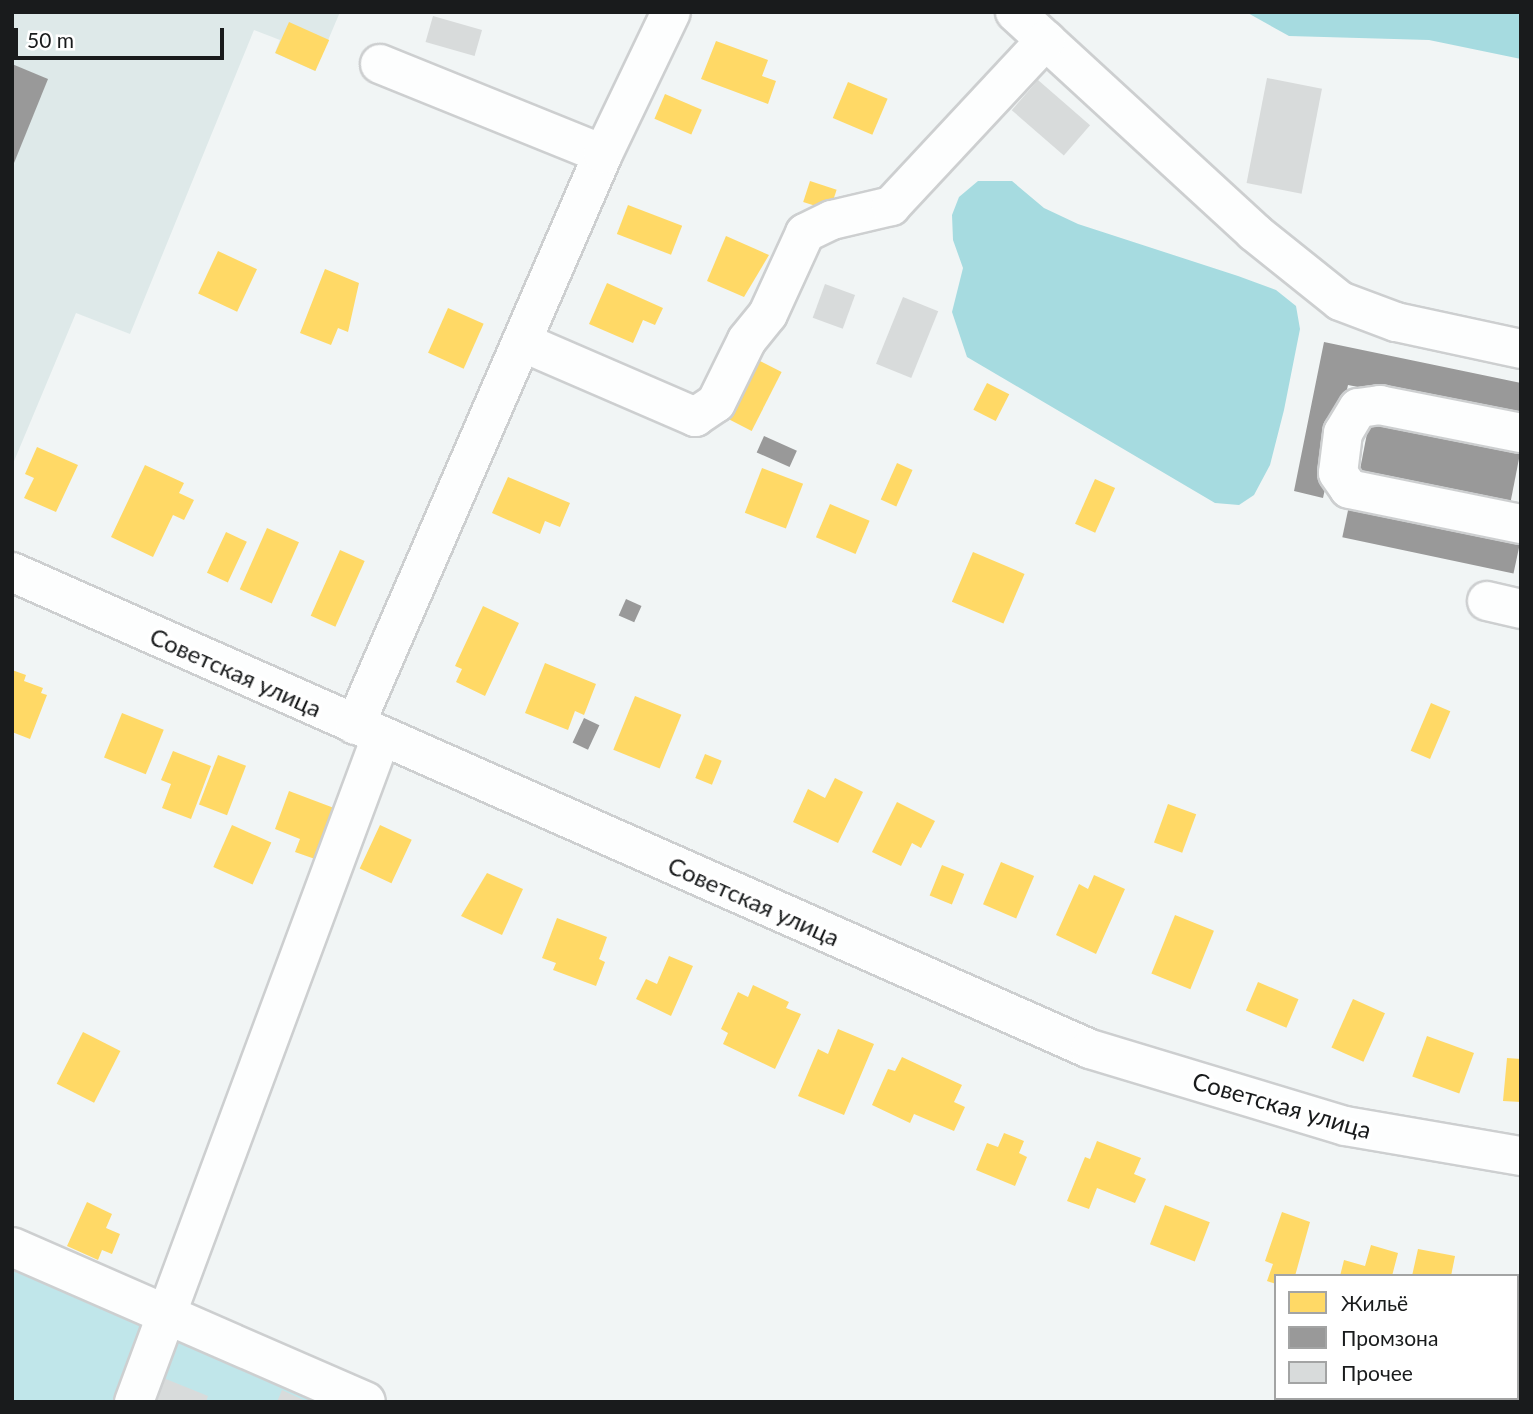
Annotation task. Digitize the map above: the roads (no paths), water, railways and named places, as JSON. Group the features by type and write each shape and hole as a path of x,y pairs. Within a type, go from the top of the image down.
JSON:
{"street":[{"path":"134,1402 368,731 522,342 603,155 671,12"},
{"path":"1015,12 1254,232 1340,301 1396,322 1521,349"},
{"path":"522,342 695,417 716,403 747,340 768,314 805,233 832,220 891,206 1046,40"},
{"path":"380,64 603,155"},
{"path":"1521,433 1380,405 1358,408 1343,433 1338,473 1349,489 1521,524"},
{"name":"Советская улица","path":"12,572 1090,1049 1345,1126 1521,1156"},
{"path":"12,1247 366,1402"}]}
